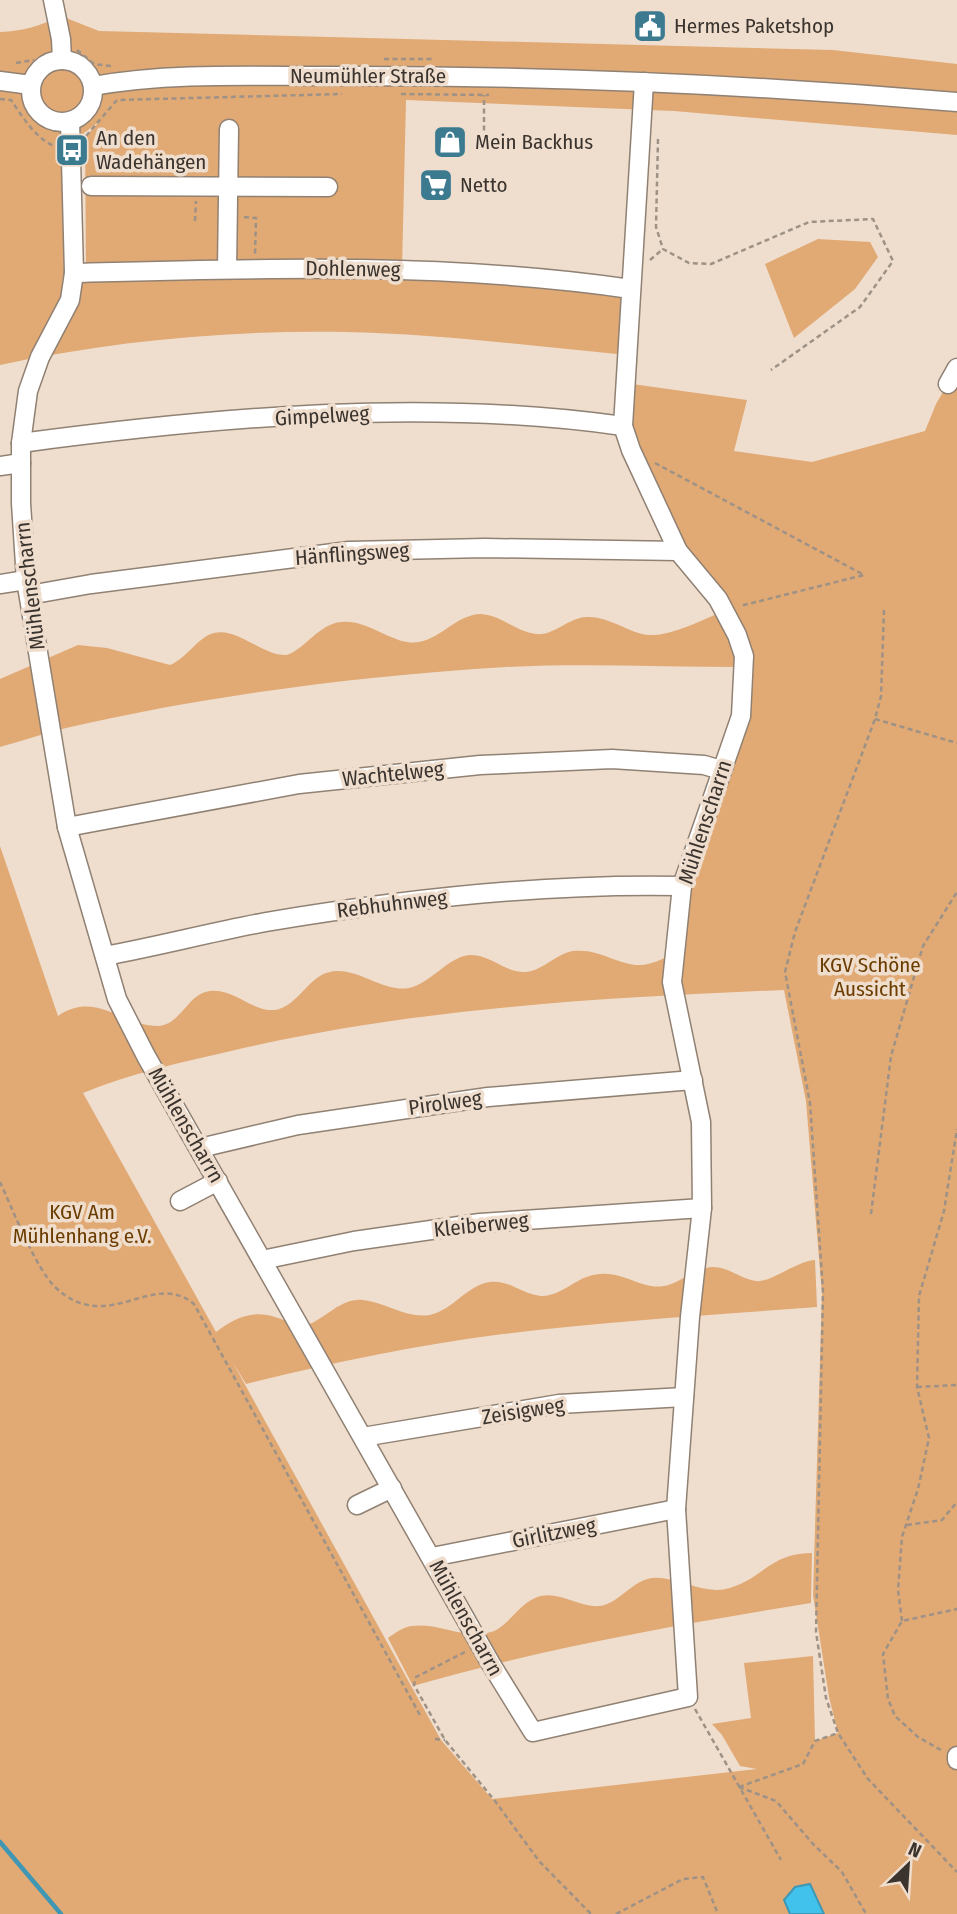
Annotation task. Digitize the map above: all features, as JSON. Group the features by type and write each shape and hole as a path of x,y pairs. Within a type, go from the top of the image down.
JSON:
{"street":[{"path":"53,0 62,60"},
{"path":"62,60 84,69 93,86 91,104 86,112 70,121 60,122 42,115 32,101 31,85 42,67 62,60"},
{"name":"Neumühler Straße","path":"93,86 162,77 461,76 829,91 957,102"},
{"path":"0,81 31,85"},
{"path":"623,426 644,82"},
{"name":"Mühlenscharrn","path":"70,121 74,273 70,300 40,356 28,391 21,443 28,588 67,827 117,999 146,1056 480,1645 533,1732 688,1697 676,1509 702,1208 701,1122 672,982 682,886 741,716 744,656 718,599 678,551 631,450 623,426"},
{"path":"227,269 229,129"},
{"path":"91,186 328,187"},
{"name":"Dohlenweg","path":"74,273 227,269 402,269 510,276 631,289"},
{"path":"948,384 957,368"},
{"name":"Gimpelweg","path":"21,443 274,418 383,414 517,414 623,426"},
{"path":"0,466 21,463"},
{"name":"Hänflingsweg","path":"0,584 28,588 91,584 349,551 485,548 678,551"},
{"name":"Wachtelweg","path":"67,827 299,785 480,765 612,759 704,765 722,770"},
{"name":"Rebhuhnweg","path":"105,956 262,923 380,904 481,893 598,885 682,886"},
{"name":"Pirolweg","path":"200,1148 298,1125 488,1097 693,1080"},
{"path":"180,1201 218,1181"},
{"name":"Kleiberweg","path":"262,1260 355,1241 480,1223 702,1208"},
{"name":"Zeisigweg","path":"363,1437 559,1404 684,1398"},
{"path":"358,1505 392,1488"},
{"name":"Girlitzweg","path":"432,1558 676,1509"}],"path":[{"path":"75,46 79,53 94,64 112,66"},
{"path":"16,63 34,60"},
{"path":"85,137 117,100 342,93"},
{"path":"394,94 497,95"},
{"path":"484,95 484,139"},
{"path":"0,99 11,100 27,122 48,143 56,146"},
{"path":"658,136 656,227 663,249 689,263 711,264 809,222 873,219 893,261 860,307 771,370"},
{"path":"228,217 256,218 255,269"},
{"path":"655,463 864,575 724,610"},
{"path":"884,610 881,696 795,932 785,972 810,1103 823,1291 816,1632 826,1698 838,1733 868,1779 957,1872"},
{"path":"874,719 957,743"},
{"path":"871,1214 891,1056 923,946 957,892"},
{"path":"957,1129 944,1211 919,1296 917,1387 929,1438 918,1489 902,1537 898,1590 902,1621 883,1654 888,1699 895,1716 918,1737 957,1758"},
{"path":"0,1182 33,1254 55,1286 85,1306 114,1306 152,1293 183,1295 194,1304 421,1717"},
{"path":"917,1387 957,1385"},
{"path":"906,1525 942,1520 957,1502"},
{"path":"902,1621 957,1609"},
{"path":"480,1645 416,1677 414,1685 445,1740 539,1861 591,1914"},
{"path":"688,1697 781,1860"},
{"path":"739,1787 803,1764 815,1741 838,1733"},
{"path":"435,1739 445,1740"},
{"path":"739,1787 776,1801 813,1844 842,1872 866,1914"},
{"path":"617,1914 683,1879 703,1877 718,1914"}],"green space":[{"path":"61,16 99,31 833,50 957,64 957,135 674,111 406,100 402,269 622,287 627,355 416,335 302,332 215,335 128,343 0,365 0,32 24,29","holes":["100,121 85,137 86,272 74,272 71,143"]},
{"path":"818,239 870,242 878,257 855,289 794,338 765,264"},
{"path":"957,368 957,1914 0,1914 0,846 58,1016 71,1009 97,1008 145,1025 158,1026 173,1020 196,997 210,991 227,993 267,1010 275,1010 289,1004 313,981 326,973 347,972 388,986 409,988 424,982 457,959 472,955 525,972 538,969 560,955 573,951 591,952 632,964 649,964 675,953 682,886 721,770 743,667 506,667 284,688 120,716 0,747 0,679 78,645 107,648 170,665 182,658 203,638 223,632 268,651 287,655 319,631 341,622 358,623 407,642 427,640 462,619 481,614 536,634 549,632 573,620 586,617 608,621 642,634 672,632 723,611 678,551 631,450 625,383 747,400 734,451 812,462 925,431 936,404","holes":["784,990 806,1101 822,1294 813,1595 829,1697 838,1733 815,1741 813,1656 744,1663 751,1718 712,1724 722,1735 740,1766 757,1769 492,1799 441,1740 232,1361 246,1384 374,1355 503,1334 817,1307 815,1260 799,1264 762,1281 750,1280 726,1269 713,1267 659,1287 614,1275 592,1275 556,1293 541,1296 503,1283 490,1282 474,1288 446,1308 430,1315 413,1315 371,1301 355,1300 306,1325 259,1314 236,1319 216,1332 83,1093 137,1074 194,1060 299,1036 368,1024 575,1001"]},
{"path":"812,1553 811,1603 561,1649 413,1686 388,1638 402,1629 422,1625 461,1633 491,1632 502,1626 527,1603 541,1596 558,1596 600,1606 614,1601 638,1583 652,1578 710,1590 730,1588 786,1557"}],"water":[{"path":"810,1884 824,1914 790,1914 784,1900 795,1887"}],"waterway":[{"path":"0,1842 61,1914"}],"place":[{"name":"Hermes Paketshop","path":"650,26"},
{"name":"Mein Backhus","path":"450,142"},
{"name":"An den Wadehängen","path":"72,150"},
{"name":"Netto","path":"436,185"}],"park label":[{"name":"KGV Schöne Aussicht","path":"870,977"},
{"name":"KGV Am Mühlenhang e.V.","path":"82,1224"}]}
